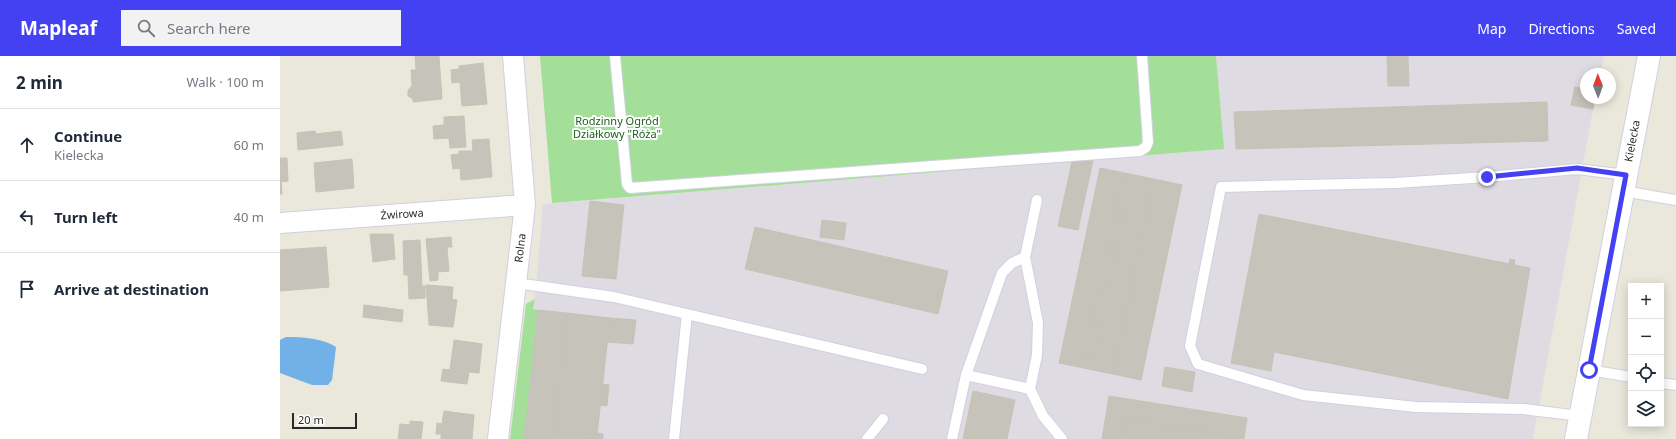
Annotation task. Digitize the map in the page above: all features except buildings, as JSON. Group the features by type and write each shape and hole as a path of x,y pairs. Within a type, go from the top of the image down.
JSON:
{"street":[{"name":"Rolna","path":"498,439 525,205 513,56"},
{"name":"Kielecka","path":"1576,439 1649,56"},
{"name":"Żwirowa","path":"280,223 525,205"}],"lane":[{"path":"616,56 627,184 630,188 1140,151 1146,147 1148,142 1142,56"},
{"path":"1580,416 1523,409 1416,407 1303,394 1198,364 1190,346 1221,187 1395,183 1487,177 1577,168 1676,200"},
{"path":"1037,200 1026,257 1038,323 1037,355 1030,389 1043,416 1062,439"},
{"path":"952,439 966,375 1002,273 1012,264 1026,257"},
{"path":"516,283 614,297 922,369"},
{"path":"674,439 687,314"},
{"path":"1589,370 1628,376"},
{"path":"966,375 1030,389"},
{"path":"1664,383 1676,385"},
{"path":"866,439 884,419"}],"shaded area":[{"path":"1216,56 1604,56 1601,68 1580,68 1580,104 1594,104 1533,439 518,439 535,299 543,204 1223,149"}],"green space":[{"name":"Rodzinny Ogród Działkowy \"Róża\"","path":"540,56 1216,56 1224,149 552,203"},
{"path":"535,299 533,309 538,310 524,439 510,439 526,304"}],"water":[{"path":"286,337 319,340 336,347 332,380 328,385 312,385 280,373 280,340"}],"route":[{"path":"1487,177 1577,168 1626,175 1589,370"}]}
